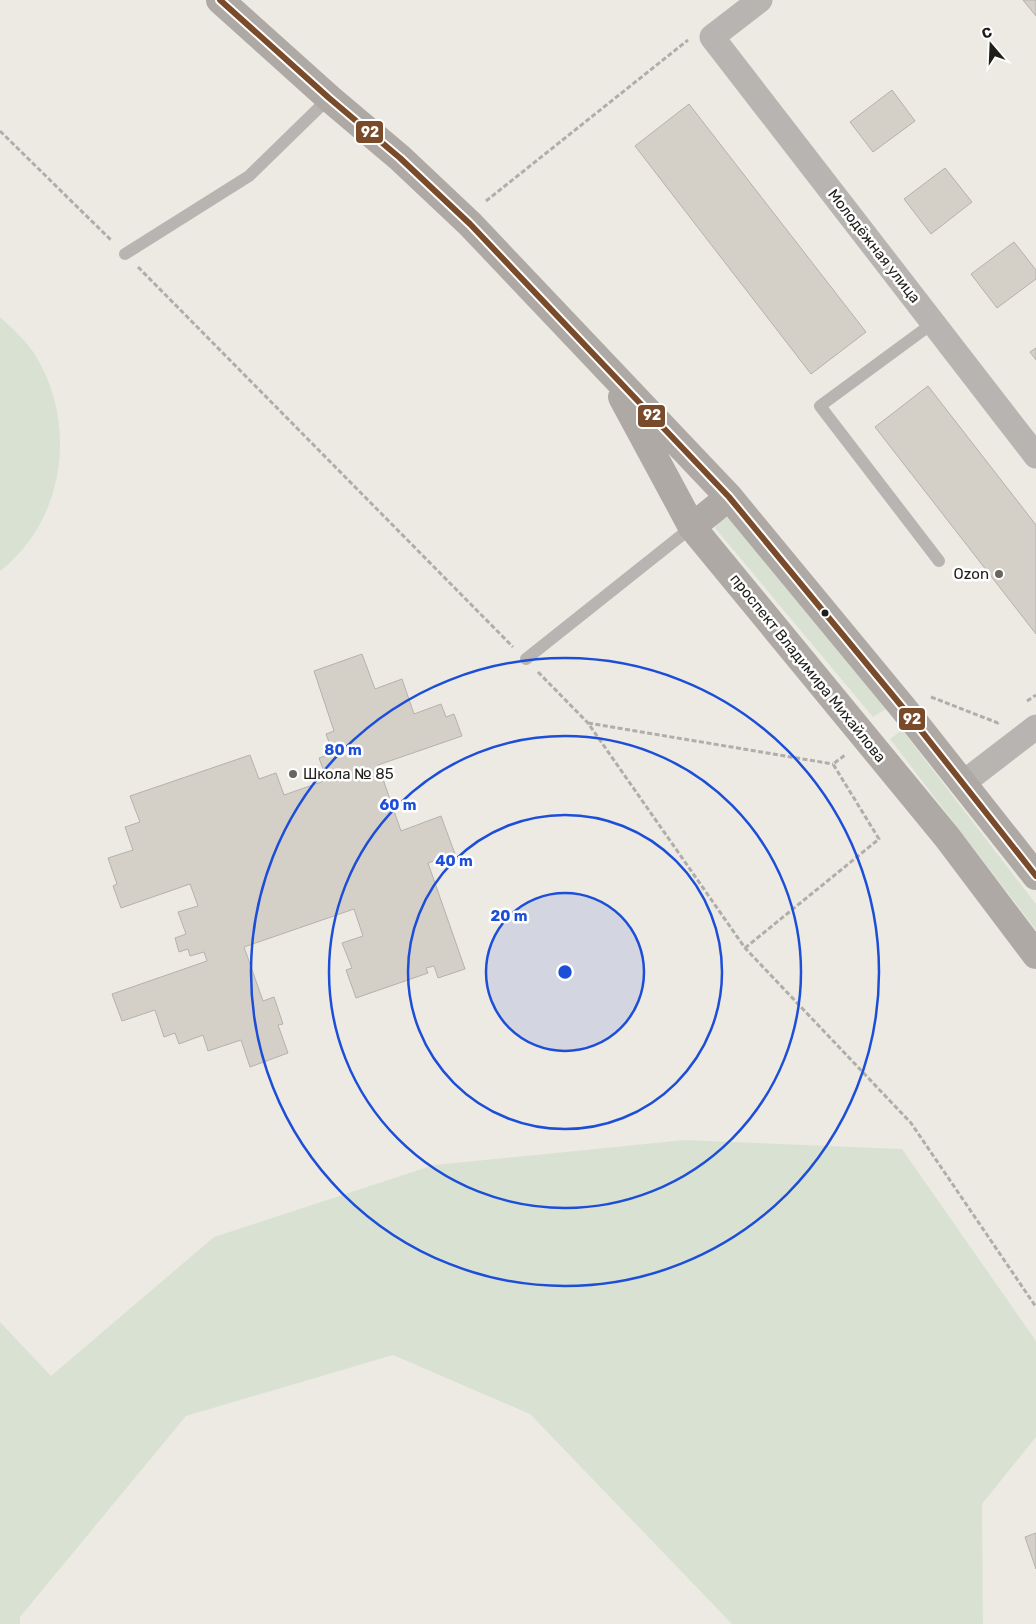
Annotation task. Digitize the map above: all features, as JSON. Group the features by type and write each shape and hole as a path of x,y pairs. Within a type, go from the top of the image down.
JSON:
{"main road":[{"name":"проспект Владимира Михайлова","path":"220,0 329,98 400,158 470,224 729,497 904,708 1036,876"},
{"name":"проспект Владимира Михайлова","path":"605,365 692,527 947,837 1036,955"},
{"path":"692,527 729,497"}],"street":[{"path":"712,37 760,0"},
{"name":"Молодёжная улица","path":"712,37 1036,456"},
{"path":"963,783 1036,726"}],"lane":[{"path":"125,254 249,176 329,98"},
{"path":"933,323 820,406 939,561"},
{"path":"526,659 692,527"}],"path":[{"path":"481,205 692,36 712,37"},
{"path":"0,130 588,722 745,948 911,1123 1036,1308"},
{"path":"588,722 833,764 867,739"},
{"path":"745,948 880,839 833,764"}],"green space":[{"path":"0,317 34,353 48,380 57,409 60,439 58,469 51,498 39,525 22,550 0,571"},
{"path":"729,517 886,709 873,717 715,528 719,520"},
{"path":"902,730 1036,904 1036,930 890,739"},
{"path":"685,1140 902,1149 1036,1341 1036,1437 982,1504 983,1624 732,1624 530,1414 393,1355 186,1416 20,1617 20,1624 0,1624 0,1322 51,1376 214,1237 434,1165"}],"building":[{"path":"1023,0 1036,0 1036,16"},
{"path":"892,90 915,121 873,152 850,122"},
{"path":"689,104 866,332 811,374 635,146"},
{"path":"945,168 972,202 931,234 904,199"},
{"path":"1014,242 1036,270 1036,279 997,308 971,274"},
{"path":"1036,348 1036,360 1030,352"},
{"path":"928,386 1036,525 1036,634 875,427"},
{"path":"362,654 375,689 402,679 414,714 441,704 446,717 454,714 462,736 378,765 401,831 441,816 455,854 428,863 465,969 438,978 434,966 426,968 428,973 356,998 346,970 352,968 342,943 363,936 354,909 244,947 263,1001 274,997 283,1024 278,1025 288,1053 250,1067 241,1040 208,1051 203,1035 179,1044 175,1033 164,1037 155,1010 122,1021 112,994 207,961 204,952 190,956 188,949 179,952 175,938 186,934 178,912 198,906 190,884 121,908 113,886 117,884 108,858 133,850 125,827 140,822 130,796 250,755 259,779 276,773 284,795 327,780 319,758 333,753 326,734 334,731 314,671"},
{"path":"1036,1533 1036,1569 1025,1537"}],"transit line":[{"name":"92","path":"220,0 329,98 400,158 470,224 729,497 904,709 1036,876"}],"place":[{"name":"Ozon","path":"999,574"},
{"name":"Школа № 85","path":"293,774"}]}
